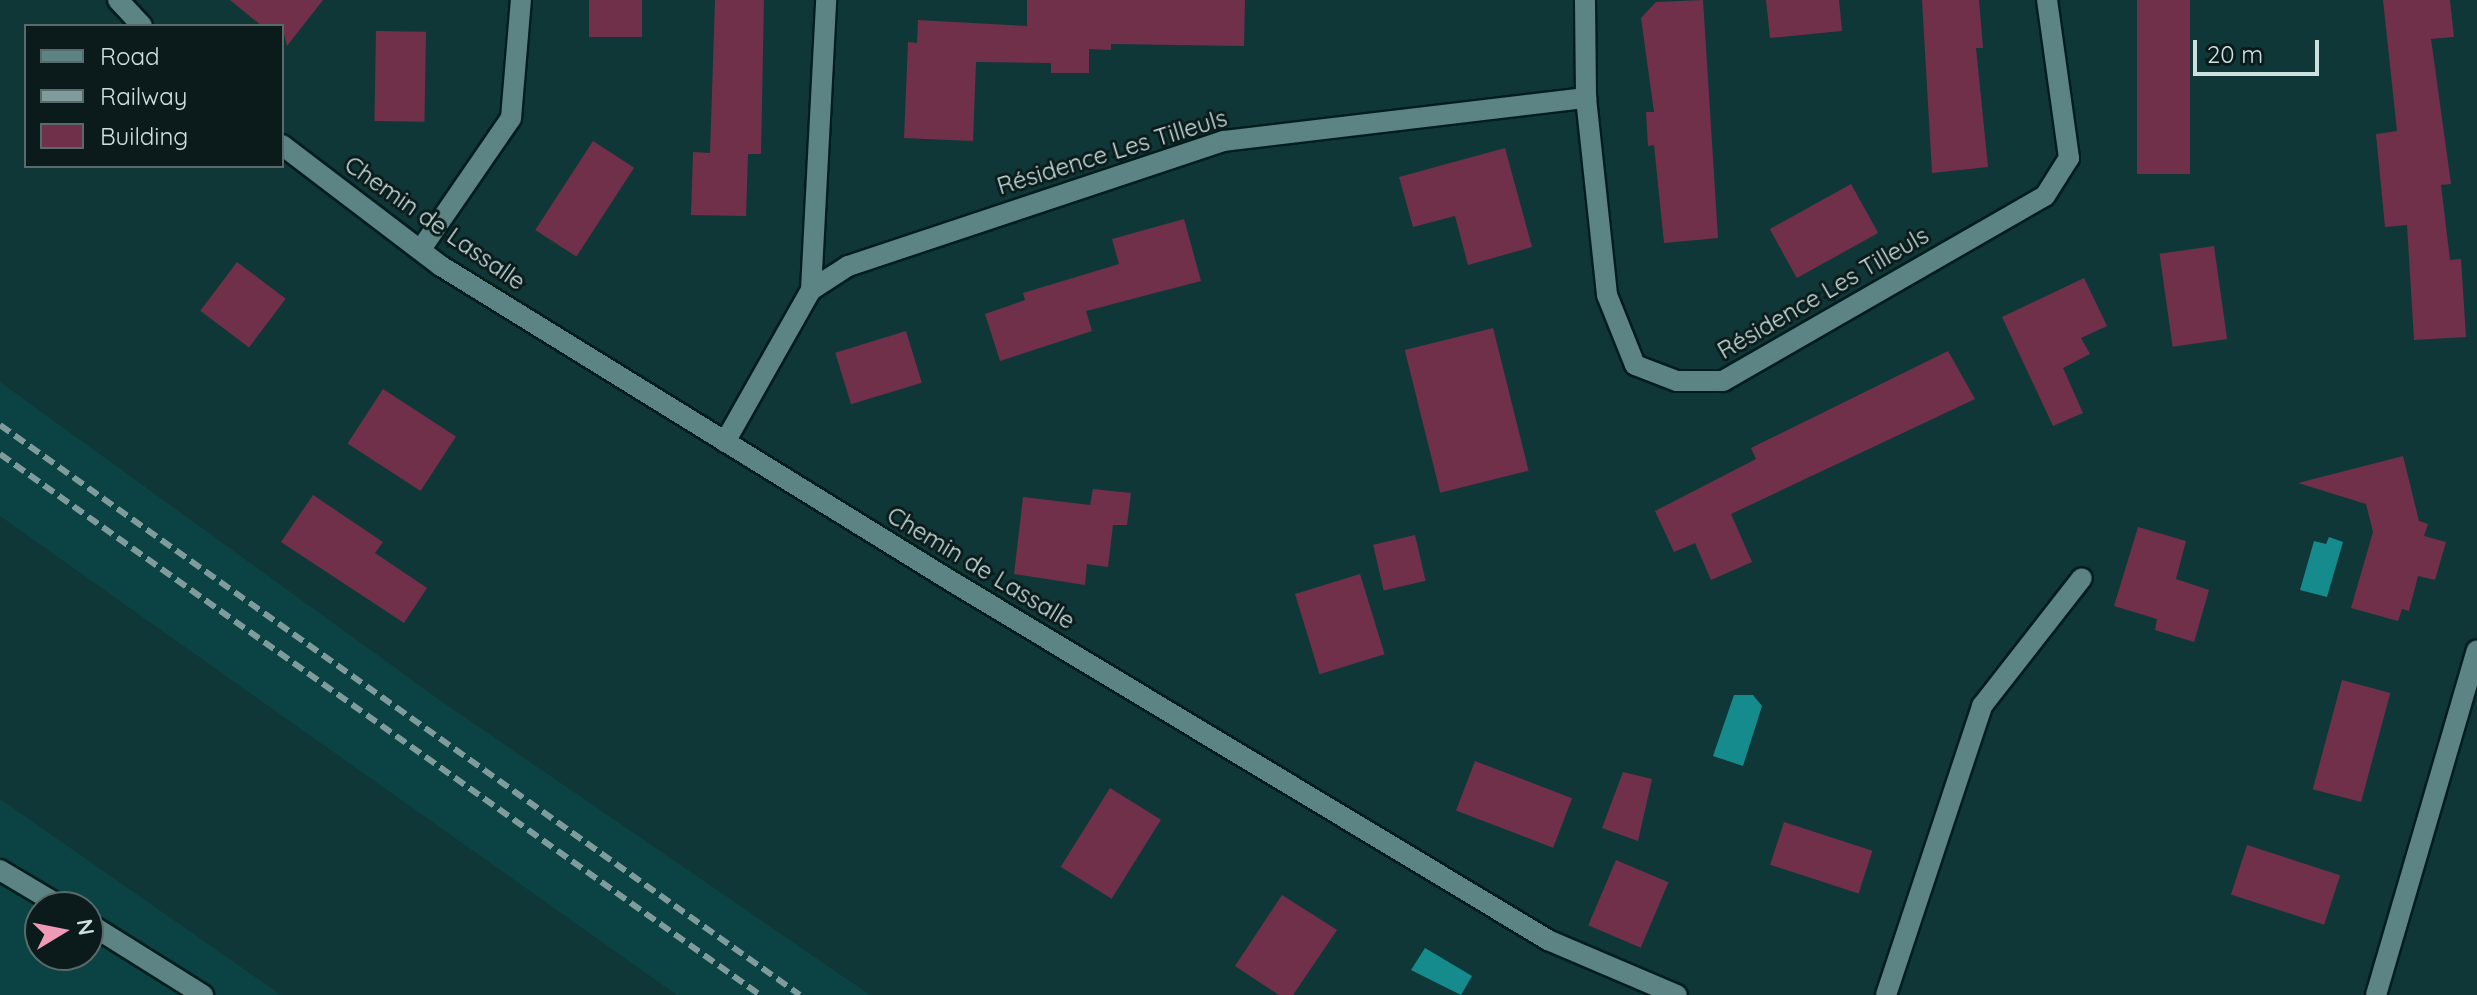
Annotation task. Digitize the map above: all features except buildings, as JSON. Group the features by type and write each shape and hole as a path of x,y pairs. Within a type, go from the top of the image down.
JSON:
{"street":[{"path":"118,0 140,24"},
{"path":"421,249 511,118 521,0"},
{"path":"725,442 811,290 826,0"},
{"name":"Résidence Les Tilleuls","path":"1585,0 1586,98 1607,295 1635,365 1677,381 1723,381 2045,196 2069,158 2047,0"},
{"name":"Résidence Les Tilleuls","path":"811,290 875,256 1224,141 1586,98"},
{"name":"Chemin de Lassalle","path":"284,146 421,249 725,442 1548,940 1677,995"},
{"path":"1886,995 1982,706 2082,578"},
{"path":"2376,995 2477,650"},
{"path":"0,870 35,891"},
{"path":"104,933 203,995"}],"shaded area":[{"path":"0,382 441,701 870,995 677,995 0,516"},
{"path":"0,799 281,995 0,995"}],"water":[{"path":"2329,537 2343,542 2327,597 2300,590 2314,541 2326,544"},
{"path":"1734,695 1753,695 1762,706 1743,766 1713,756"},
{"path":"1425,948 1472,976 1461,995 1411,970"}],"railway":[{"path":"0,425 800,995"},
{"path":"0,454 760,995"}]}
